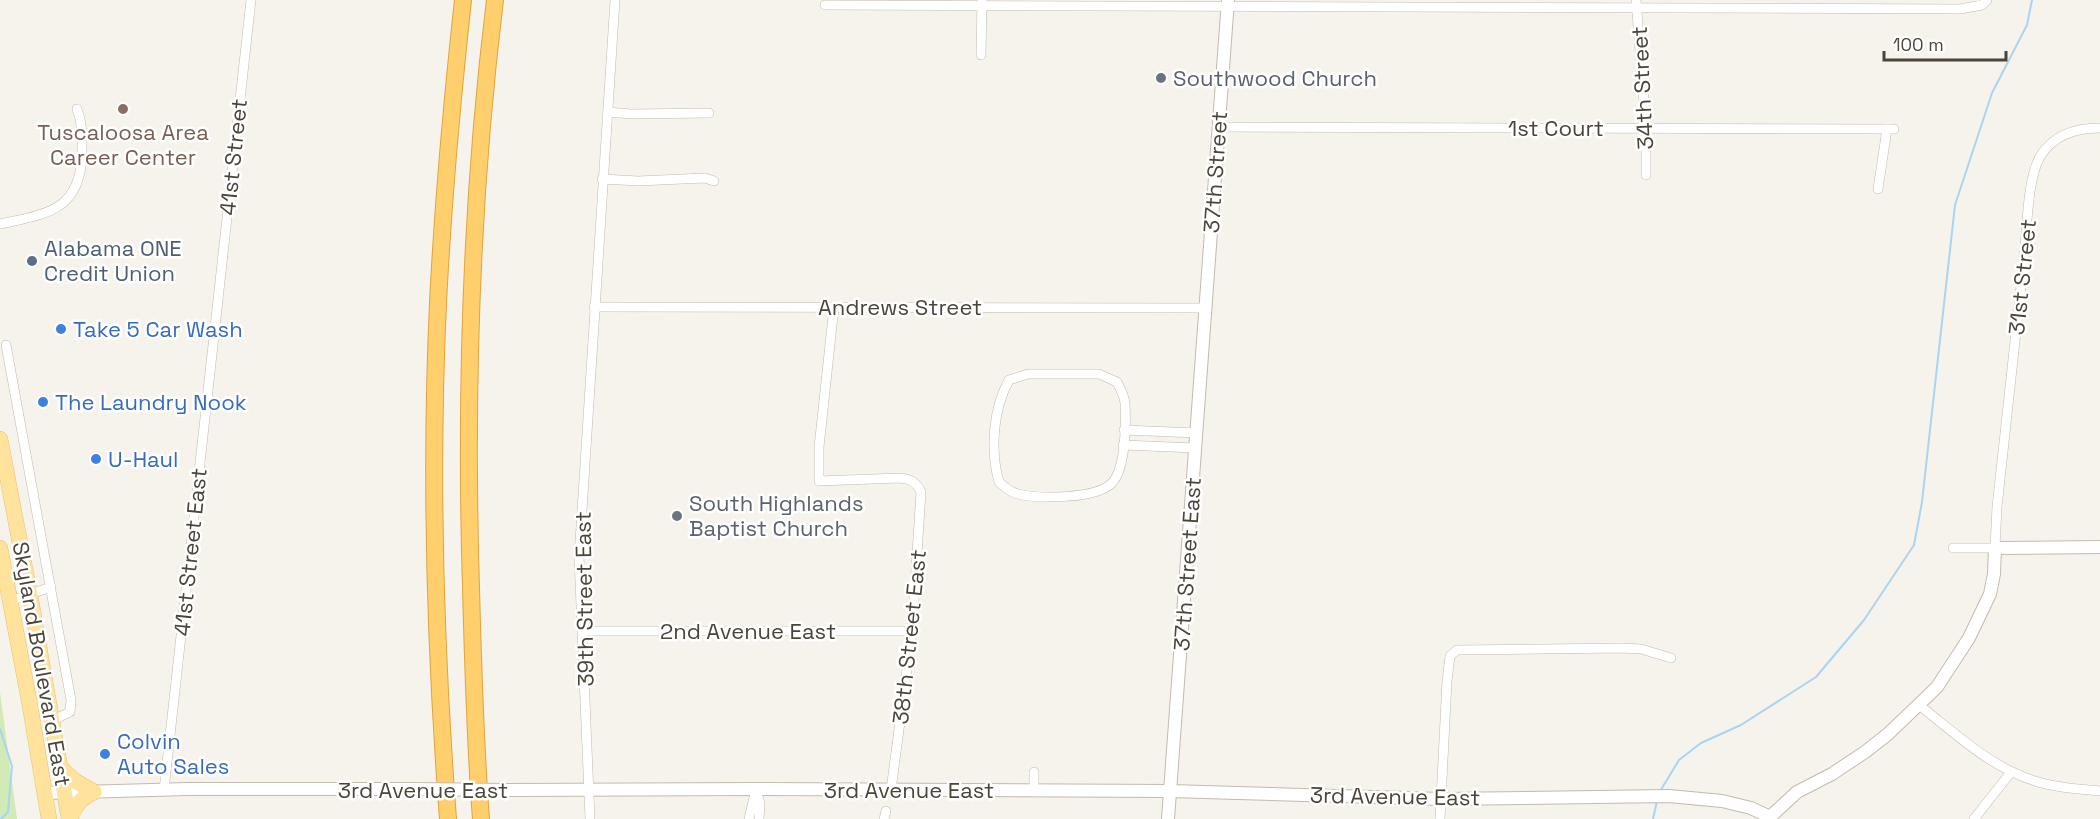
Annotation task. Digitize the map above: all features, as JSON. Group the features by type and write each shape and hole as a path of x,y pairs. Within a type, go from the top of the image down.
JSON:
{"highway":[{"path":"448,819 441,729 436,611 435,410 444,201 462,0"},
{"path":"482,819 473,675 469,350 479,159 495,0"}],"main road":[{"name":"Skyland Boulevard East","path":"0,439 53,720 69,819"},
{"name":"Skyland Boulevard East","path":"0,548 49,819"},
{"path":"61,768 75,781 94,792"},
{"path":"69,819 77,803 94,792"}],"street":[{"name":"41st Street","path":"215,314 251,0"},
{"name":"39th Street East","path":"590,819 579,557 615,0"},
{"path":"825,5 982,3 1637,4 1960,9 1982,5 1987,0"},
{"path":"981,55 982,3"},
{"name":"37th Street","path":"1205,308 1228,4"},
{"name":"34th Street","path":"1637,4 1646,128 1646,175"},
{"path":"0,224 46,214 70,196 82,170 82,122 77,109"},
{"path":"608,112 709,113"},
{"name":"1st Court","path":"1218,127 1890,129 1878,189"},
{"name":"31st Street","path":"1995,548 2006,418 2033,176 2040,157 2052,142 2079,129 2100,128"},
{"path":"602,179 638,181 705,178 714,181"},
{"name":"Andrews Street","path":"594,307 716,309 1205,308"},
{"name":"38th Street East","path":"834,307 819,447 819,481 909,479 917,484 921,492 912,631 891,790"},
{"name":"37th Street East","path":"1168,819 1205,308"},
{"name":"41st Street East","path":"164,790 215,314"},
{"path":"6,345 71,700 70,712 53,720"},
{"path":"1028,374 1099,374 1117,382 1125,401 1124,430 1120,467 1110,486 1094,493 1017,494 999,482 994,464 994,445 1001,396 1009,380 1028,374"},
{"path":"1,387 12,384"},
{"path":"1124,430 1197,432"},
{"path":"1123,445 1195,448"},
{"path":"1953,548 2100,547"},
{"path":"1770,818 1797,792 1832,774 1866,752 1888,734 1919,705 1948,671 1982,612 1993,584 1995,548"},
{"path":"10,600 51,587"},
{"name":"2nd Avenue East","path":"583,631 912,631"},
{"path":"1440,819 1447,681 1450,656 1457,650 1621,648 1641,649 1671,658"},
{"path":"1919,705 1982,756 2011,772 2036,782 2100,791"},
{"path":"1034,772 1034,790"},
{"path":"1974,819 1995,796 2011,772"},
{"path":"749,819 756,789"},
{"path":"756,789 760,804 759,819"},
{"name":"3rd Avenue East","path":"45,793 164,790 756,789 1170,791 1441,799 1669,796 1722,801 1751,808 1770,818"}],"green space":[{"path":"0,692 17,819 0,819"}],"waterway":[{"path":"1659,793 1679,760 1701,743 1741,725 1816,677 1864,620 1914,545 1922,502 1955,205 1992,93 2027,25 2032,0"},
{"path":"0,729 12,766 8,812 1,819"},
{"path":"1653,819 1657,801"}],"place":[{"name":"Southwood Church","path":"1161,78"},
{"name":"Tuscaloosa Area Career Center","path":"123,109"},
{"name":"Alabama ONE Credit Union","path":"32,261"},
{"name":"Take 5 Car Wash","path":"61,329"},
{"name":"The Laundry Nook","path":"43,402"},
{"name":"U-Haul","path":"96,459"},
{"name":"South Highlands Baptist Church","path":"677,516"},
{"name":"Colvin Auto Sales","path":"105,754"}]}
